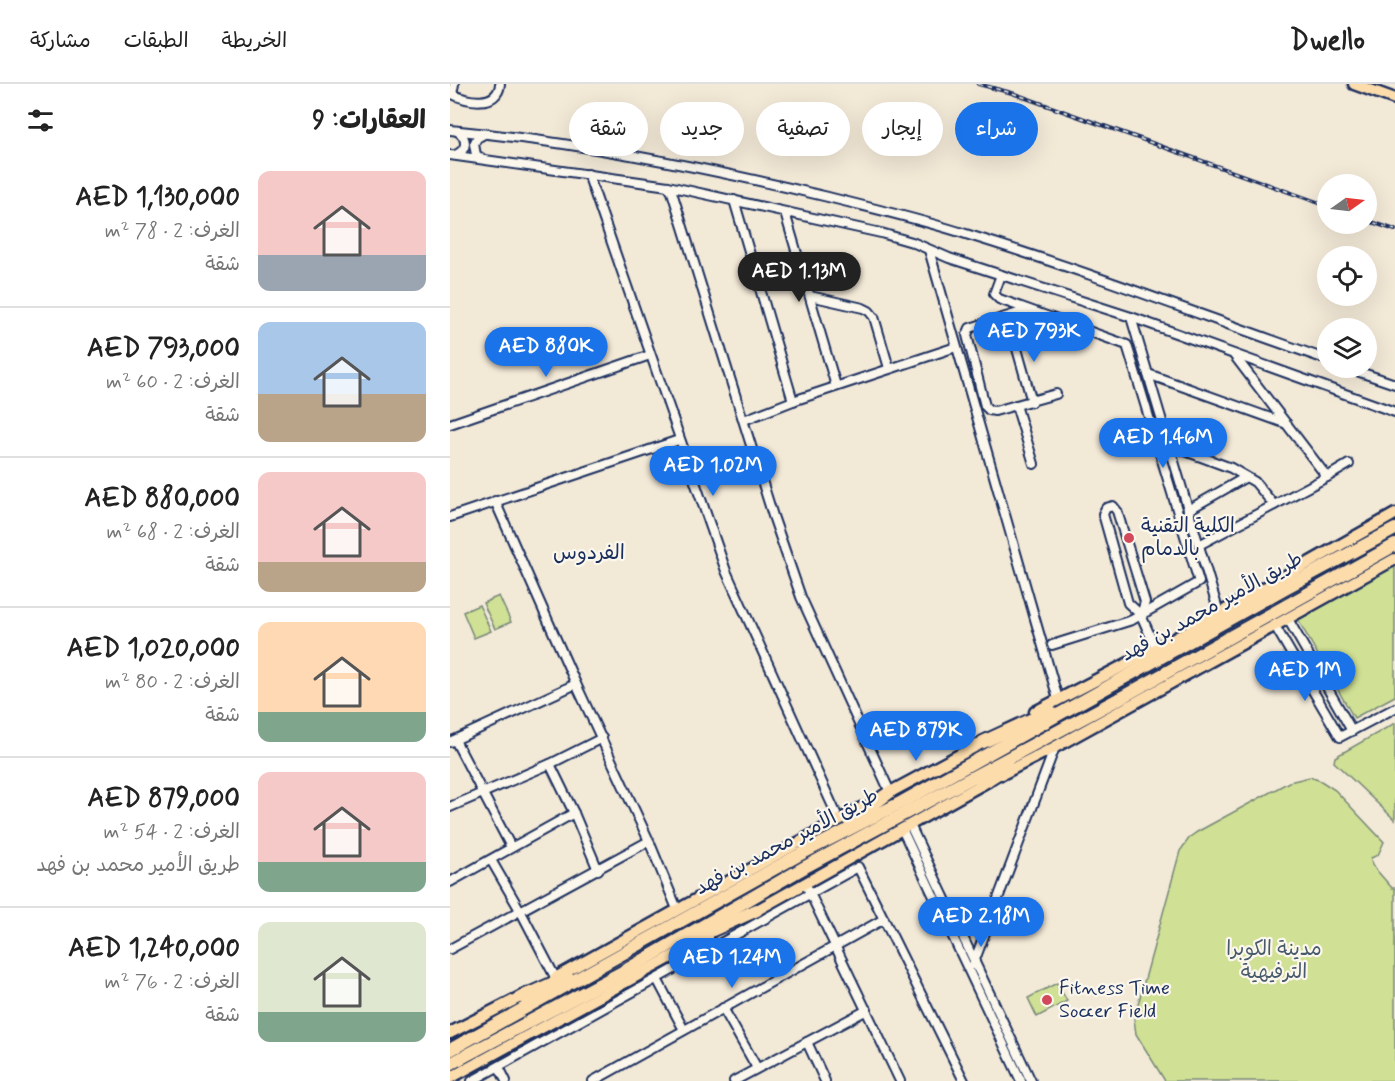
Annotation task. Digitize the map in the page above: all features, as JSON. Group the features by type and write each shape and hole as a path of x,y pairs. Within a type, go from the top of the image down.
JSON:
{"highway":[{"name":"طريق الأمير محمد بن فهد","path":"450,1050 797,856 902,802 1287,586 1395,529"},
{"name":"طريق الأمير محمد بن فهد","path":"450,1064 628,969 805,867 1124,696 1395,544"},
{"path":"983,742 1146,666"},
{"path":"981,784 1124,696"},
{"path":"797,856 850,823 890,792"},
{"path":"628,969 757,910"},
{"path":"522,997 676,924"}],"main road":[{"path":"1354,84 1395,99"},
{"path":"450,1033 522,997 1058,699 1156,649 1395,514"},
{"path":"450,1078 757,910 807,888 981,784 1055,747 1395,559"}],"street":[{"path":"454,84 451,94 476,102 493,96 500,84"},
{"path":"453,130 657,160 737,175 936,225 1083,272 1317,356"},
{"path":"452,155 463,151 466,144 464,137 453,130"},
{"path":"484,159 476,155 474,144 479,135 488,134"},
{"path":"452,155 668,186 881,233 912,242 949,258 1131,317 1395,412"},
{"path":"588,174 726,571 839,820"},
{"path":"668,186 672,192 773,516 801,597 890,792"},
{"path":"734,200 793,401"},
{"path":"786,213 836,386"},
{"path":"929,250 1058,699"},
{"path":"1001,274 994,294 999,298 1127,345 1199,582 1132,620 1052,645"},
{"path":"810,296 869,311 874,317 889,368"},
{"path":"1028,310 970,328 967,335 985,406 995,411 1056,394"},
{"path":"1131,317 1219,614"},
{"path":"1012,331 1032,402"},
{"path":"744,420 836,386 956,347"},
{"path":"1233,353 1327,477"},
{"path":"450,424 650,356"},
{"path":"1148,374 1289,425"},
{"path":"1377,378 1395,384"},
{"path":"1016,405 1034,464"},
{"path":"450,517 679,440"},
{"path":"1169,445 1232,468 1255,482 1274,505"},
{"path":"1199,545 1349,464"},
{"path":"1188,510 1246,477"},
{"path":"495,501 649,841 677,909"},
{"path":"1141,615 1145,602 1118,511 1113,506 1106,508 1103,514 1128,603 1141,615 1156,649"},
{"path":"1288,618 1352,731"},
{"path":"1275,626 1340,737 1395,708"},
{"path":"512,848 452,741 576,684"},
{"path":"450,807 550,764 602,738"},
{"path":"969,971 974,963 1055,747"},
{"path":"550,764 598,870"},
{"path":"450,882 574,813"},
{"path":"906,827 1030,1081"},
{"path":"906,827 969,971 1021,1081"},
{"path":"450,949 649,841"},
{"path":"491,860 555,977"},
{"path":"472,1081 657,979 807,888 858,867 964,1081"},
{"path":"807,888 900,1081"},
{"path":"593,1081 884,919"},
{"path":"657,979 684,1030"},
{"path":"723,1008 757,1068"},
{"path":"738,1080 867,1010"},
{"path":"807,1042 825,1081"},
{"path":"499,1067 506,1081"}],"green space":[{"path":"1395,563 1395,696 1354,718 1297,618"},
{"path":"499,596 511,622 495,629 483,603"},
{"path":"479,605 491,631 474,638 463,612"},
{"path":"1395,723 1395,820 1334,762 1335,757"},
{"name":"مدينة الكوبرا الترفيهية","path":"1310,777 1335,790 1384,842 1378,855 1371,858 1372,865 1392,888 1395,888 1395,1081 1165,1081 1136,1034 1134,1019 1180,851 1190,837 1197,832 1289,782"},
{"name":"Fitness Time Soccer Field","path":"1057,983 1067,1001 1037,1017 1028,998"}],"railway":[{"path":"978,84 1012,93 1317,202"},
{"path":"1377,224 1395,230"}],"place":[{"name":"الكلية التقنية بالدمام","path":"1129,538"},
{"name":"Fitness Time Soccer Field","path":"1047,1000"}],"district":[{"name":"الفردوس","path":"589,553"}]}
